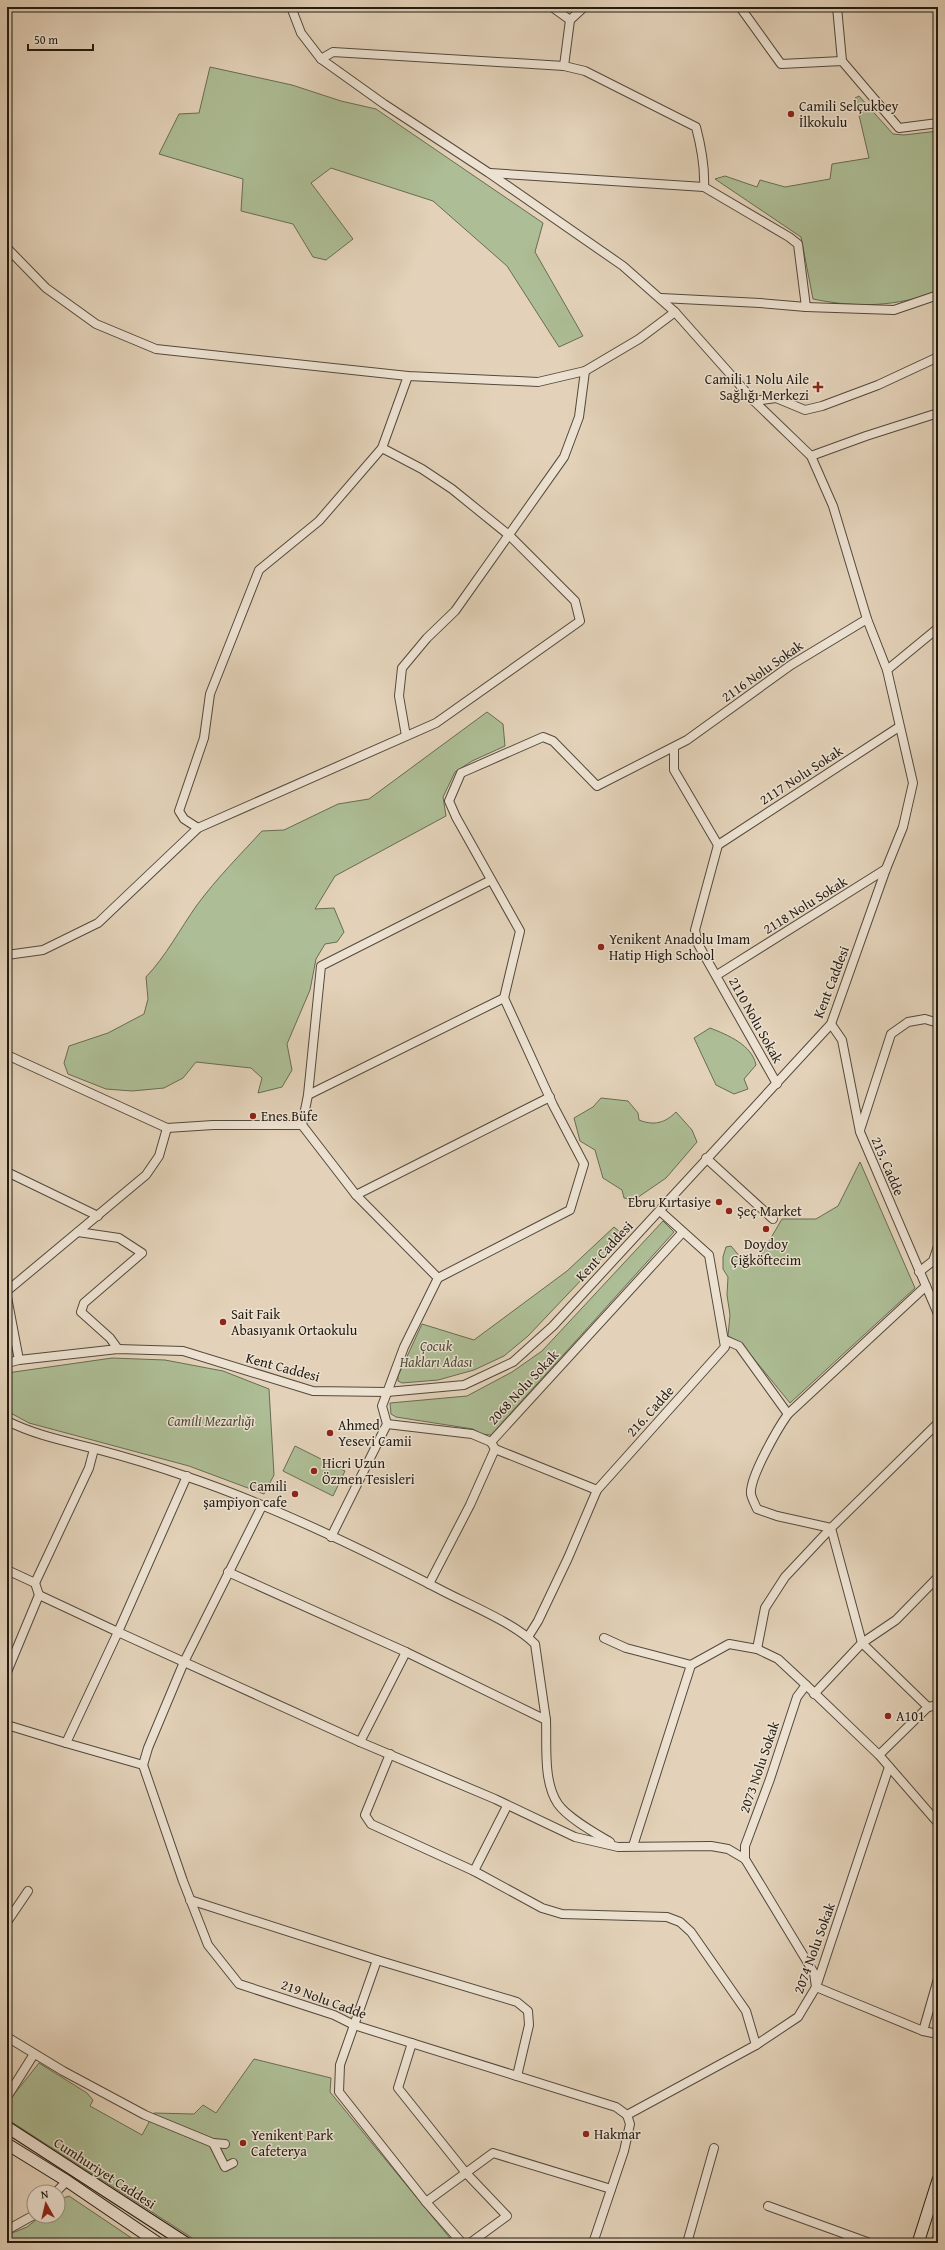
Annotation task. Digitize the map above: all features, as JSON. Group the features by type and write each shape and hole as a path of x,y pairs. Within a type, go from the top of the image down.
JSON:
{"street":[{"path":"291,7 301,33 321,59 384,104 489,173 623,266 661,298 754,401 810,456 938,413"},
{"path":"552,7 570,20"},
{"path":"564,66 570,20 584,7"},
{"path":"679,7 684,7"},
{"path":"740,7 781,64 842,61"},
{"path":"837,7 842,61 899,128 938,124"},
{"path":"321,59 333,52 564,66 585,71 696,127 702,156 704,187"},
{"path":"489,173 704,187 798,244 806,308"},
{"path":"7,248 46,288 96,324 156,349 408,376 538,382 585,371 639,339 675,312"},
{"path":"661,298 760,303 806,308 894,310 938,294"},
{"path":"754,401 776,398 805,410 822,406 878,384 936,358"},
{"path":"406,736 399,696 402,668 427,638 455,611 510,536 564,457 579,417 585,371"},
{"path":"198,828 184,819 179,811 204,738 210,694 259,570 319,521 382,448 408,376"},
{"path":"7,955 43,950 98,923 198,828 436,723 580,621 575,601 510,536 452,489 422,469 382,448"},
{"name":"Kent Caddesi","path":"7,1363 19,1360 118,1349 183,1351 313,1391 387,1392 464,1385 513,1362 553,1326 660,1211 706,1158 777,1084 831,1024 886,869 903,827 913,783 887,670 867,618 833,506 810,456"},
{"name":"2116 Nolu Sokak","path":"491,880 449,801 461,773 482,762 543,737 554,741 597,786 674,748 791,665 867,618"},
{"path":"887,670 938,628"},
{"name":"2117 Nolu Sokak","path":"718,844 899,727"},
{"path":"674,748 674,770 718,844"},
{"name":"2110 Nolu Sokak","path":"718,844 695,930 698,944 717,975 777,1084"},
{"name":"2118 Nolu Sokak","path":"717,975 886,869"},
{"path":"331,1537 387,1424 382,1406 404,1348 438,1278 570,1210 584,1164 550,1097 504,998 520,931 491,880 322,966 308,1095 302,1125 356,1195 438,1278"},
{"path":"308,1095 504,998"},
{"path":"860,1132 890,1034 908,1022 925,1019 938,1023"},
{"name":"215. Cadde","path":"831,1024 842,1040 860,1132 938,1314"},
{"path":"7,1055 166,1128 213,1125 302,1125"},
{"path":"356,1195 550,1097"},
{"path":"7,1291 146,1175 159,1156 166,1128"},
{"path":"706,1158 773,1219"},
{"path":"7,1172 98,1216"},
{"path":"660,1211 682,1233 709,1254 725,1340 739,1346 788,1414"},
{"path":"78,1232 119,1238 142,1253 84,1303 81,1312 110,1338 118,1349"},
{"name":"2068 Nolu Sokak","path":"429,1584 470,1505 493,1445 682,1233"},
{"path":"919,1272 934,1261 938,1246"},
{"path":"831,1528 777,1516 757,1509 751,1494 756,1475 778,1428 788,1414 926,1286"},
{"path":"7,1297 19,1360"},
{"name":"216. Cadde","path":"528,1637 538,1621 568,1558 597,1490 725,1347 725,1340"},
{"path":"7,1421 29,1432 187,1476 262,1506 429,1584 528,1637 535,1644 546,1720 549,1780 558,1804 576,1819 618,1847"},
{"path":"757,1649 765,1608 785,1577 831,1528 938,1423"},
{"path":"387,1424 472,1434 493,1445 597,1490"},
{"path":"7,1672 39,1595 35,1583 89,1468 94,1449"},
{"path":"66,1743 118,1632 187,1476"},
{"path":"7,1725 143,1765 148,1748 184,1662 262,1506"},
{"path":"831,1528 862,1643 928,1708"},
{"path":"7,1570 35,1583"},
{"path":"228,1572 406,1652 546,1720"},
{"path":"814,1694 862,1643 896,1620 938,1577"},
{"path":"39,1595 360,1742 576,1837 618,1847 711,1846 728,1849 745,1859 814,1973 816,1987 923,2031 938,2034"},
{"path":"604,1638 626,1648 691,1665"},
{"path":"633,1846 691,1665 729,1644 757,1649 778,1659 879,1755 938,1823"},
{"path":"360,1742 406,1652"},
{"name":"2073 Nolu Sokak","path":"745,1859 745,1846 770,1779 797,1697 806,1686"},
{"path":"879,1755 928,1708 938,1705"},
{"path":"390,1754 365,1815 371,1824 474,1871 542,1908 562,1914 667,1917 680,1922 691,1932 746,2010 756,2045"},
{"name":"219 Nolu Cadde","path":"143,1765 190,1900 208,1945 239,1984 334,2015 354,2025 616,2107 627,2115"},
{"name":"2074 Nolu Sokak","path":"627,2115 756,2045 798,2017 816,1987 889,1767"},
{"path":"474,1871 507,1806"},
{"path":"7,1922 28,1891"},
{"path":"190,1900 377,1960 517,2002 528,2011 529,2025 516,2076"},
{"path":"377,1960 340,2065 339,2092 426,2202 462,2243"},
{"path":"923,2031 938,1979"},
{"path":"7,2037 34,2054 145,2114 213,2143 225,2144"},
{"path":"412,2042 398,2088 466,2173 507,2216 470,2243"},
{"path":"7,2097 34,2054"},
{"path":"593,2243 624,2151 630,2124 627,2115"},
{"name":"Cumhuriyet Caddesi","path":"7,2127 186,2243"},
{"path":"213,2143 225,2167 233,2163"},
{"name":"Cumhuriyet Caddesi","path":"7,2144 67,2181 158,2243"},
{"path":"687,2243 714,2148"},
{"path":"426,2202 493,2153 611,2189"},
{"path":"918,2243 938,2180"},
{"path":"64,2184 67,2181"},
{"path":"768,2206 870,2243"},
{"path":"7,2230 26,2219"}],"green space":[{"path":"210,67 292,85 341,101 376,109 543,223 535,252 583,336 559,347 507,266 433,201 331,168 311,183 353,239 326,260 313,257 293,224 241,211 243,179 159,154 179,114 199,113"},
{"path":"859,96 893,134 904,135 938,131 938,291 892,303 861,305 813,299 801,237 715,179 725,176 757,187 760,180 785,187 830,179 832,164 869,158 855,98"},
{"path":"487,712 503,724 505,746 472,761 455,772 443,797 446,816 335,876 315,909 334,908 344,932 337,942 325,944 316,959 310,990 287,1044 292,1070 282,1087 258,1093 262,1078 251,1068 196,1062 183,1078 164,1088 132,1091 106,1089 68,1074 64,1063 69,1046 108,1033 144,1014 148,999 146,977 166,951 197,905 262,831 284,830 338,804 369,799"},
{"path":"710,1028 724,1034 744,1046 754,1058 756,1065 744,1079 748,1089 734,1094 716,1085 694,1038"},
{"path":"601,1098 628,1101 638,1113 639,1120 644,1122 654,1123 663,1121 668,1119 676,1112 692,1130 697,1142 666,1178 634,1200 624,1198 622,1190 603,1178 595,1150 580,1141 574,1118 593,1107"},
{"path":"860,1162 915,1288 790,1403 741,1343 728,1336 730,1315 727,1295 728,1277 723,1269 723,1257 726,1247 731,1246 741,1258 758,1260 782,1219 816,1219 838,1206"},
{"path":"663,1221 674,1232 491,1435 481,1434 473,1429 396,1417 391,1414 390,1403 467,1396 512,1372 542,1351"},
{"name":"Çocuk Hakları Adası","path":"614,1227 624,1235 528,1336 504,1356 474,1370 438,1380 402,1383 398,1381 398,1376 422,1324 474,1340 567,1271"},
{"name":"Camili Mezarlığı","path":"112,1358 165,1360 223,1371 269,1389 274,1475 264,1494 189,1466 29,1423 7,1411 7,1373"},
{"name":"Hicri Uzun Özmen Tesisleri","path":"295,1446 345,1471 333,1496 283,1471"},
{"path":"254,2059 331,2078 330,2092 454,2243 200,2243 7,2119 7,2103 39,2063 87,2093 93,2100 90,2106 142,2135 154,2113 194,2114 203,2105 216,2113"},
{"path":"69,2196 139,2243 7,2243 7,2235 31,2224 66,2224 66,2197"}],"place":[{"name":"Camili Selçukbey İlkokulu","path":"791,114"},
{"name":"Camili 1 Nolu Aile Sağlığı Merkezi","path":"818,387"},
{"name":"Yenikent Anadolu Imam Hatip High School","path":"601,947"},
{"name":"Enes Büfe","path":"253,1116"},
{"name":"Ebru Kırtasiye","path":"719,1202"},
{"name":"Şeç Market","path":"729,1211"},
{"name":"Doydoy Çiğköftecim","path":"766,1229"},
{"name":"Sait Faik Abasıyanık Ortaokulu","path":"223,1322"},
{"name":"Ahmed Yesevi Camii","path":"330,1433"},
{"name":"Hicri Uzun Özmen Tesisleri","path":"314,1471"},
{"name":"Camili şampiyon cafe","path":"295,1494"},
{"name":"A101","path":"888,1716"},
{"name":"Hakmar","path":"586,2134"},
{"name":"Yenikent Park Cafeterya","path":"243,2143"}]}
